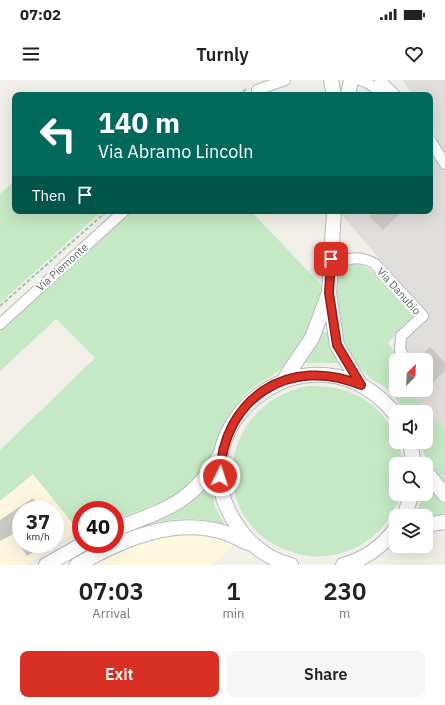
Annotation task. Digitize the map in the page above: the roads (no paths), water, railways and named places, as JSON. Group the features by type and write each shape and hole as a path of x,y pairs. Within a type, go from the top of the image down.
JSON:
{"street":[{"path":"254,92 268,80"},
{"path":"254,92 285,80"},
{"path":"332,80 334,92"},
{"path":"340,80 351,80 349,92"},
{"path":"360,80 368,83 381,92"},
{"path":"380,80 392,92"},
{"path":"433,145 445,164"},
{"name":"Via Piemonte","path":"0,324 121,214"},
{"path":"334,214 329,293 337,345 361,385"},
{"name":"Via Danubio","path":"330,274 337,266 350,258 358,257 367,259 375,264 422,316 401,336 400,350 402,353"},
{"path":"283,381 312,338 329,293"},
{"path":"124,526 163,511 185,498 206,477 222,451 232,425 248,403 270,387 283,381 302,376 323,375 342,378 361,385 381,398 389,407"},
{"path":"222,451 220,476 224,500 228,511 241,532 259,549"},
{"path":"433,481 445,496"},
{"path":"433,524 445,522"},
{"path":"77,565 122,543 148,533 173,528 198,527 227,533 259,549 272,558 291,565"},
{"path":"378,548 389,536"},
{"path":"343,565 365,557 389,542"},
{"path":"46,565 72,550"}]}
